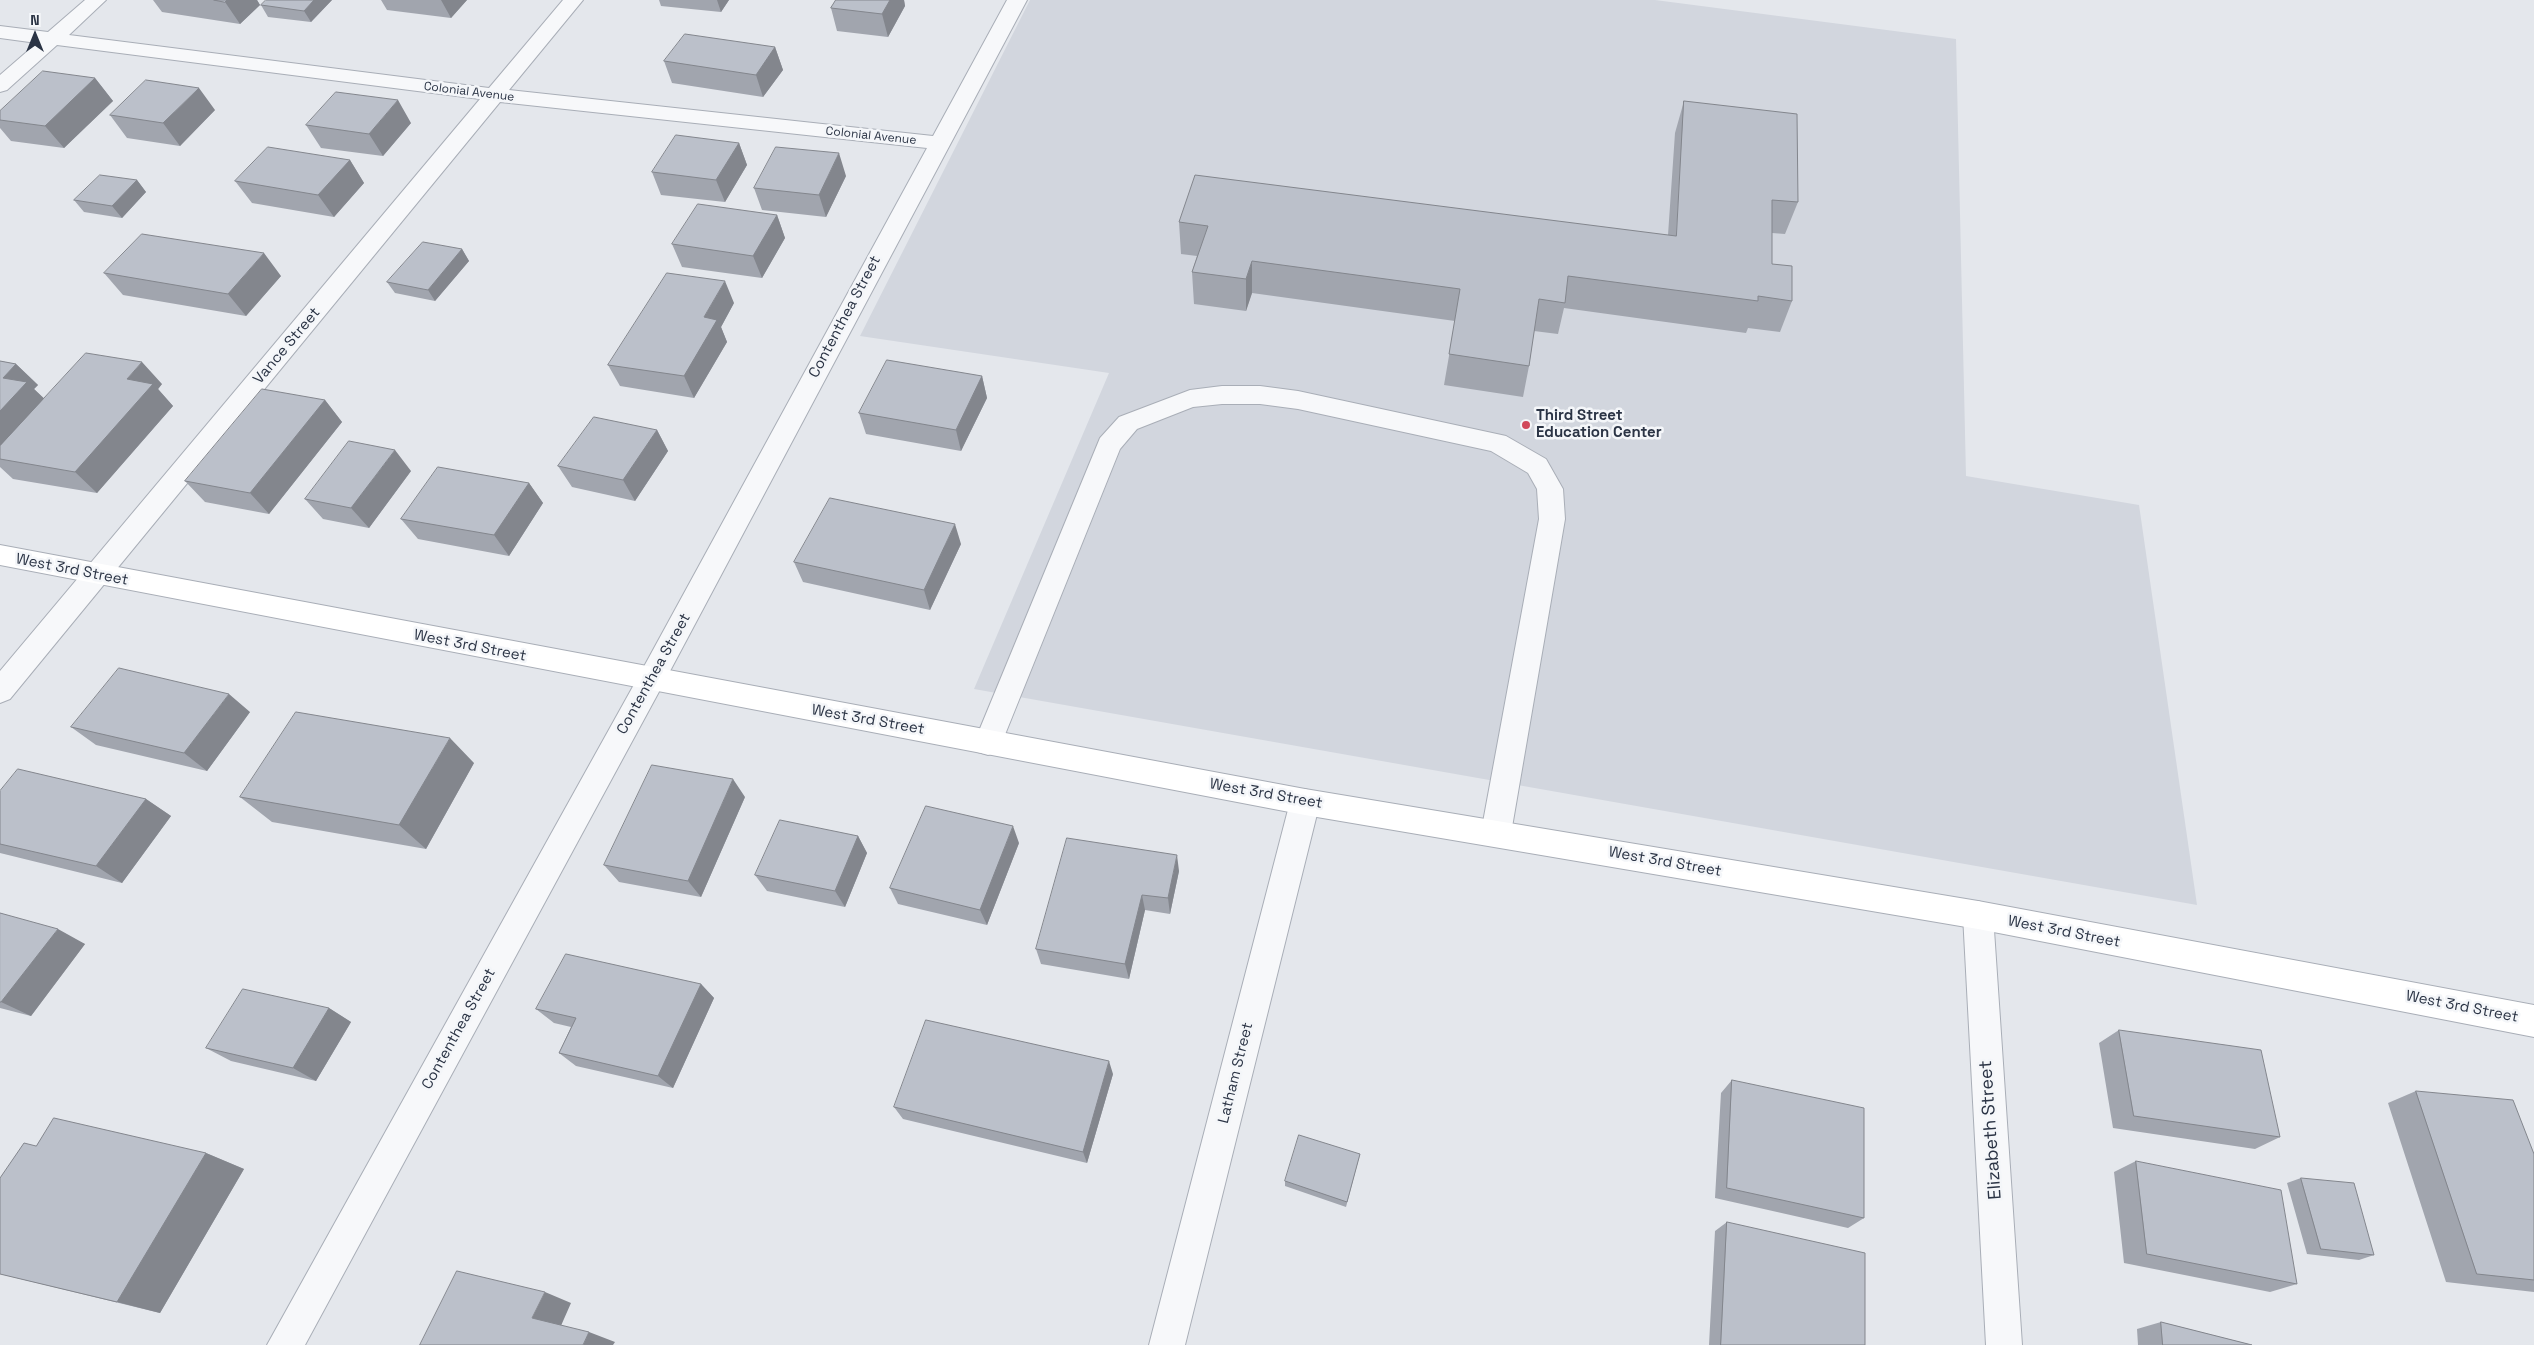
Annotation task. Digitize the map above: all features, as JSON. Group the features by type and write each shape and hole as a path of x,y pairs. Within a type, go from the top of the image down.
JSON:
{"street":[{"path":"0,86 96,0"},
{"name":"Vance Street","path":"0,691 573,0"},
{"name":"Contenthea Street","path":"285,1345 651,680 938,143 1017,0"},
{"name":"Colonial Avenue","path":"0,32 496,95 938,143"},
{"path":"988,743 1109,445 1122,430 1135,420 1190,399 1222,395 1260,395 1298,400 1497,444 1537,466 1550,489 1552,519 1496,833"},
{"name":"West 3rd Street","path":"0,555 651,680 1305,802 1978,915 2534,1021"},
{"name":"Latham Street","path":"1167,1345 1305,802"},
{"name":"Elizabeth Street","path":"1978,915 2004,1345"}],"shaded area":[{"name":"Third Street Education Center","path":"1030,0 1655,0 1956,39 1966,476 2139,505 2197,905 974,689 1109,373 860,336"}],"building":[{"path":"266,0 314,0 304,11 261,5"},
{"path":"836,0 890,0 882,14 831,8"},
{"path":"685,34 775,47 756,75 664,61"},
{"path":"43,71 95,78 45,126 0,120 0,111"},
{"path":"146,80 199,88 163,123 110,115"},
{"path":"336,92 398,100 369,134 306,125"},
{"name":"Third Street Education Center","path":"1684,101 1797,114 1798,202 1772,200 1772,264 1792,266 1792,301 1758,296 1758,301 1568,276 1565,303 1539,299 1529,366 1449,354 1460,289 1252,261 1246,279 1192,272 1208,226 1179,222 1195,175 1676,236"},
{"path":"676,135 739,143 716,180 652,172"},
{"path":"268,147 350,160 318,195 235,181"},
{"path":"776,147 839,153 819,195 754,188"},
{"path":"100,175 137,180 112,206 74,200"},
{"path":"698,204 777,215 753,256 672,244"},
{"path":"142,234 264,253 228,294 104,273"},
{"path":"423,242 462,249 428,290 387,282"},
{"path":"667,273 725,281 704,317 717,320 684,376 608,365"},
{"path":"86,353 142,362 127,379 153,384 75,472 0,459 0,446"},
{"path":"887,360 982,376 956,430 859,413"},
{"path":"0,361 16,364 3,378 27,382 0,411"},
{"path":"262,389 325,400 250,493 185,481"},
{"path":"594,417 657,430 623,480 558,466"},
{"path":"349,441 395,450 351,508 305,499"},
{"path":"438,467 529,483 494,535 401,519"},
{"path":"830,498 955,524 924,590 794,562"},
{"path":"119,668 229,694 184,753 71,727"},
{"path":"296,712 450,738 399,825 240,797"},
{"path":"652,765 733,779 688,881 604,865"},
{"path":"18,769 146,799 96,866 0,844 0,791"},
{"path":"926,806 1013,826 980,910 890,888"},
{"path":"780,820 858,836 835,891 755,875"},
{"path":"1067,838 1177,855 1168,898 1142,895 1125,964 1036,949"},
{"path":"0,913 58,929 1,1002 0,1002"},
{"path":"566,954 701,984 658,1076 559,1053 576,1018 536,1009"},
{"path":"243,989 329,1008 293,1068 206,1048"},
{"path":"926,1020 1109,1061 1083,1152 894,1107"},
{"path":"2119,1030 2261,1050 2280,1137 2134,1116"},
{"path":"1732,1080 1864,1108 1864,1218 1727,1188"},
{"path":"2416,1091 2513,1100 2534,1154 2534,1280 2477,1274"},
{"path":"54,1118 206,1153 117,1302 0,1274 0,1178 24,1143 36,1146"},
{"path":"1299,1135 1360,1154 1347,1202 1285,1181"},
{"path":"2136,1161 2281,1190 2297,1284 2147,1254"},
{"path":"2301,1178 2354,1183 2374,1255 2321,1249"},
{"path":"1727,1222 1865,1253 1865,1345 1721,1345"},
{"path":"457,1271 545,1292 532,1318 589,1332 583,1345 420,1345"},
{"path":"2161,1322 2252,1345 2163,1345"}],"place":[{"name":"Third Street Education Center","path":"1526,425"}]}
